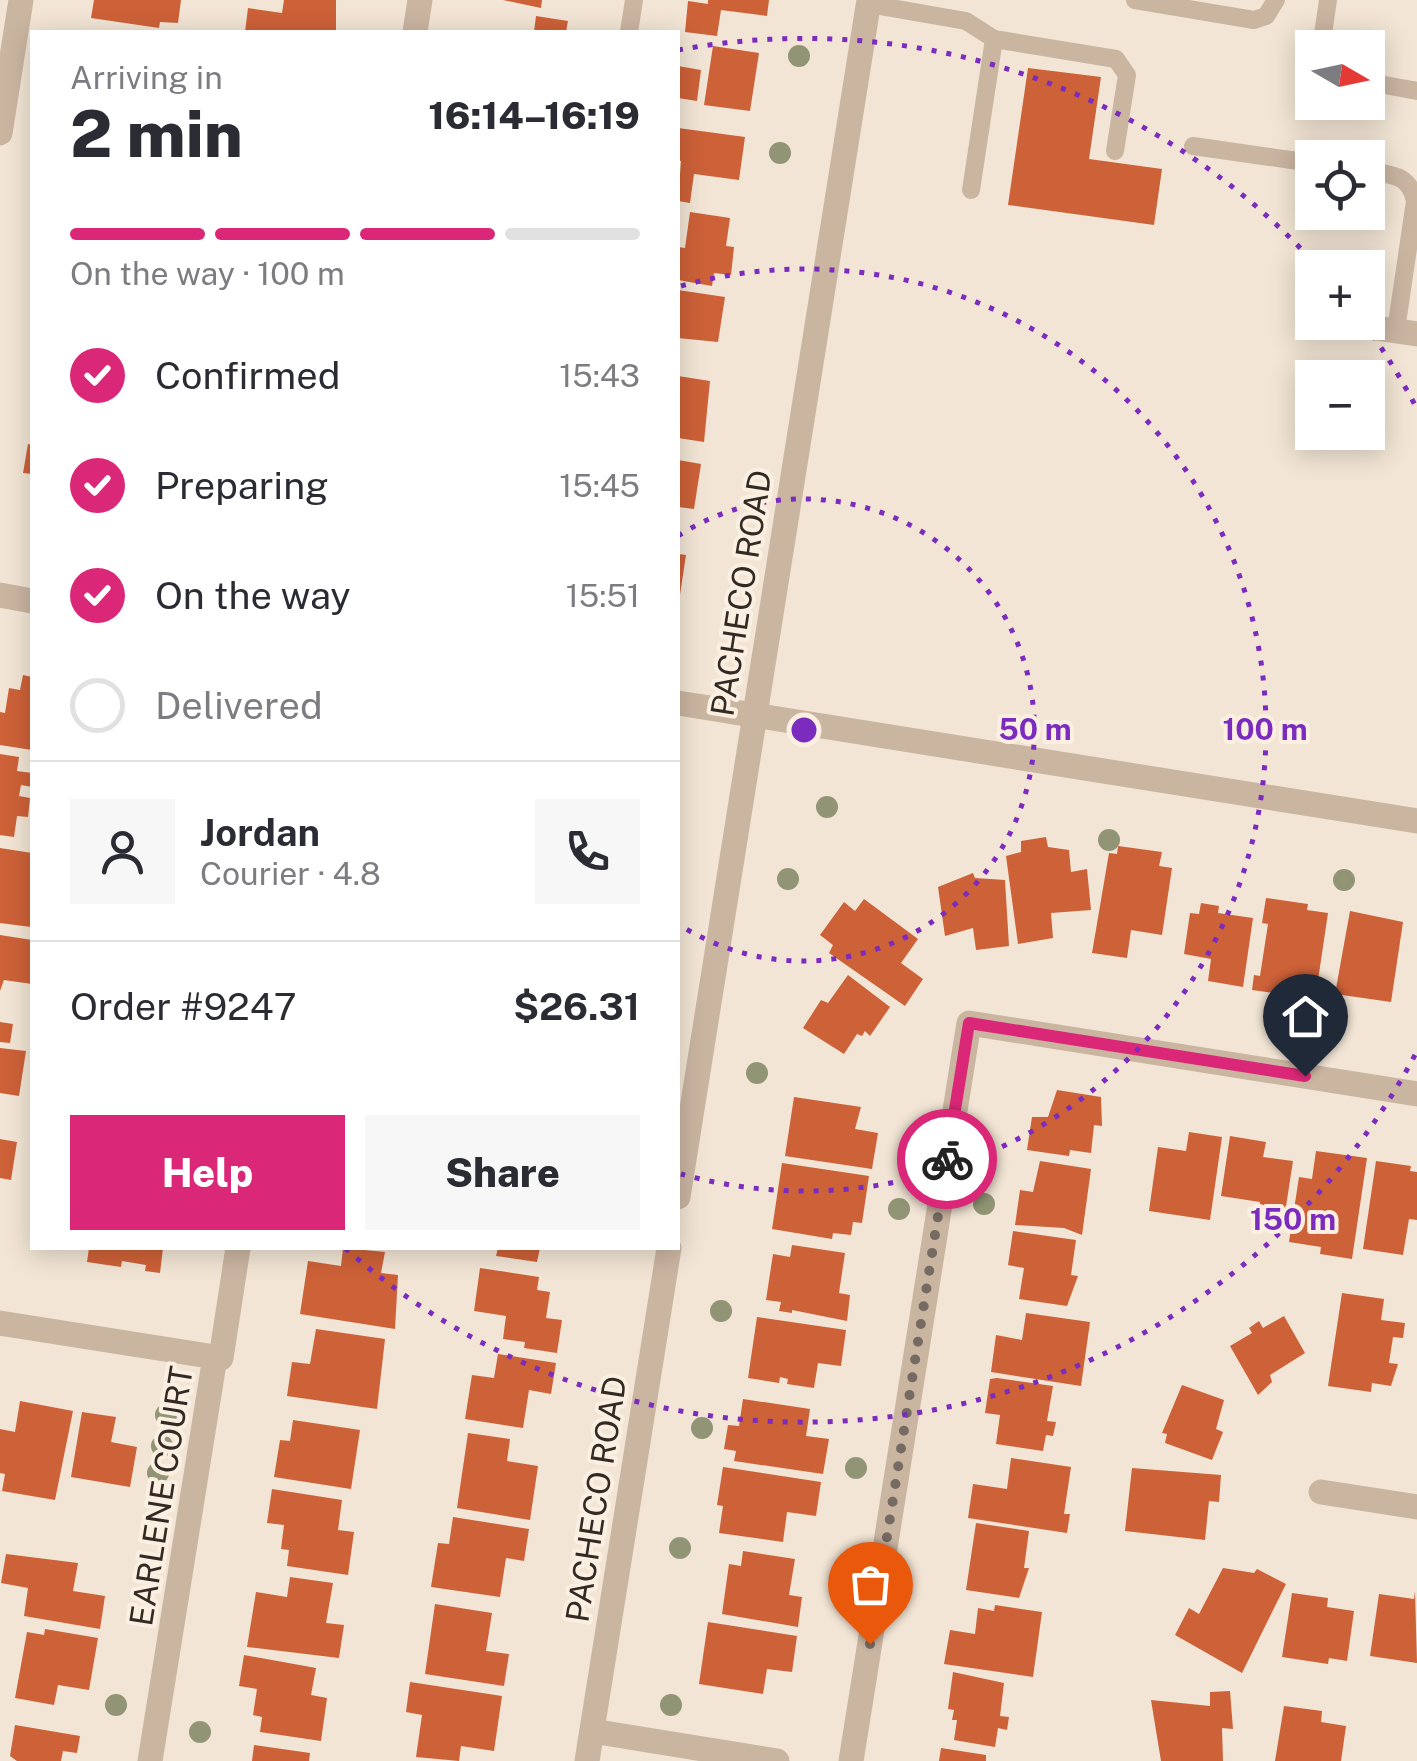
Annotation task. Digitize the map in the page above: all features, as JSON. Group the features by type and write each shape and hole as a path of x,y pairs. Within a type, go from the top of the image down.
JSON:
{"street":[{"path":"0,133 21,0"},
{"path":"414,30 420,0"},
{"name":"PACHECO ROAD","path":"680,1184 869,2"},
{"path":"0,596 30,600"},
{"path":"680,703 1417,820"},
{"path":"851,1761 969,1023 1417,1094"},
{"name":"EARLENE COURT","path":"150,1761 215,1357 221,1358 238,1250"},
{"name":"PACHECO ROAD","path":"588,1761 670,1250"},
{"path":"0,1323 215,1357"},
{"path":"1321,1492 1417,1507"},
{"path":"592,1732 777,1761"}],"lane":[{"path":"629,30 634,0"},
{"path":"1136,0 1254,20 1266,16 1276,0"},
{"path":"1323,30 1328,0"},
{"path":"869,2 966,21 994,39 1116,60 1127,75 1116,151"},
{"path":"972,190 994,39"},
{"path":"1385,85 1417,91"},
{"path":"1193,146 1295,161"},
{"path":"1385,174 1399,176 1412,186 1415,201 1406,332"}],"building":[{"path":"94,0 181,0 178,23 160,22 159,28 91,18"},
{"path":"284,0 336,0 336,30 245,30 248,8 282,13"},
{"path":"503,0 542,0 541,8"},
{"path":"708,0 769,0 767,16 721,10 717,36 685,32 688,1 708,4"},
{"path":"536,16 568,21 566,30 534,30"},
{"path":"713,46 759,53 750,111 704,105"},
{"path":"680,66 701,70 697,101 680,98"},
{"path":"1028,68 1101,77 1089,159 1162,169 1154,225 1008,205"},
{"path":"680,128 745,137 739,180 694,174 690,203 680,201"},
{"path":"690,212 730,218 726,246 734,247 731,275 714,273 712,286 680,280 680,247 685,248"},
{"path":"680,290 725,297 718,342 680,338"},
{"path":"680,376 710,381 704,442 680,438"},
{"path":"28,444 30,474 23,473"},
{"path":"680,460 701,464 694,509 680,507"},
{"path":"680,554 686,555 680,595"},
{"path":"23,675 30,677 30,750 0,745 0,712 5,713 9,688 20,690"},
{"path":"0,754 19,757 17,771 30,773 30,787 21,785 19,796 30,798 28,817 17,816 14,837 0,835"},
{"path":"1046,837 1048,847 1069,850 1071,872 1087,869 1091,910 1051,913 1053,938 1018,944 1006,856 1021,852 1021,841"},
{"path":"1118,846 1162,852 1159,866 1172,868 1162,935 1131,930 1127,958 1092,953 1109,853 1117,854"},
{"path":"0,848 30,853 30,927 0,923"},
{"path":"973,873 975,878 1005,880 1009,946 976,950 973,928 945,936 938,887"},
{"path":"1266,898 1308,904 1307,910 1328,913 1317,987 1297,983 1296,992 1283,990 1282,994 1252,990 1254,975 1260,976 1268,924 1262,923"},
{"path":"864,899 918,939 901,963 923,979 905,1006 829,953 833,945 820,935 844,902 855,911"},
{"path":"1201,903 1219,906 1218,913 1253,918 1243,987 1208,981 1211,959 1184,954 1190,913 1199,914"},
{"path":"1350,911 1403,922 1391,1002 1335,994"},
{"path":"0,935 30,940 30,984 4,980 0,991"},
{"path":"848,975 890,1007 870,1036 865,1031 862,1036 857,1034 844,1054 803,1028 821,1000 828,1003"},
{"path":"0,1022 13,1024 10,1043 0,1042"},
{"path":"0,1048 26,1051 19,1096 0,1093"},
{"path":"1057,1090 1101,1097 1102,1126 1094,1125 1091,1153 1070,1150 1069,1156 1027,1150 1032,1117 1048,1117"},
{"path":"794,1097 861,1107 855,1129 878,1133 872,1169 785,1156"},
{"path":"1189,1132 1222,1137 1210,1220 1149,1211 1158,1147 1186,1151"},
{"path":"1230,1136 1266,1142 1263,1157 1293,1161 1285,1213 1259,1209 1260,1202 1221,1196"},
{"path":"0,1139 17,1142 11,1180 0,1178"},
{"path":"1316,1151 1367,1158 1352,1259 1320,1254 1321,1247 1289,1242 1299,1177 1312,1179"},
{"path":"1040,1161 1091,1169 1082,1235 1064,1228 1015,1225 1020,1190 1033,1192"},
{"path":"1376,1161 1411,1166 1410,1171 1417,1172 1417,1220 1409,1219 1403,1255 1363,1249"},
{"path":"782,1163 869,1176 862,1223 853,1222 851,1235 833,1233 832,1239 772,1229"},
{"path":"1013,1231 1076,1240 1071,1275 1078,1276 1067,1306 1019,1299 1024,1268 1008,1265"},
{"path":"792,1245 845,1253 839,1293 850,1295 847,1321 779,1311 781,1302 766,1300 773,1254 790,1257"},
{"path":"89,1250 163,1250 160,1273 145,1271 146,1265 122,1261 121,1267 87,1262"},
{"path":"343,1250 385,1252 381,1273 398,1275 395,1329 300,1314 308,1261 341,1266"},
{"path":"498,1250 540,1250 537,1262 496,1256"},
{"path":"480,1268 539,1277 537,1290 550,1292 546,1318 562,1320 557,1353 524,1348 525,1342 503,1339 506,1316 474,1311"},
{"path":"1342,1293 1384,1299 1381,1320 1405,1323 1403,1338 1393,1337 1389,1363 1398,1364 1391,1386 1372,1383 1371,1392 1328,1386"},
{"path":"1026,1313 1090,1322 1081,1386 991,1372 996,1335 1022,1340"},
{"path":"1284,1316 1305,1353 1270,1375 1272,1382 1258,1395 1230,1346 1252,1333 1249,1328 1259,1321 1263,1328"},
{"path":"757,1317 846,1330 841,1366 818,1363 814,1388 787,1384 788,1379 780,1377 779,1383 748,1378"},
{"path":"316,1329 385,1339 377,1409 287,1396 292,1362 310,1364"},
{"path":"498,1354 556,1363 551,1394 529,1390 523,1428 465,1419 472,1375 494,1378"},
{"path":"990,1379 1053,1386 1047,1421 1056,1422 1053,1436 1046,1435 1043,1451 996,1444 1000,1415 985,1413"},
{"path":"1182,1385 1224,1400 1216,1429 1223,1432 1212,1460 1165,1443 1167,1434 1162,1433"},
{"path":"743,1399 810,1409 806,1436 829,1439 823,1474 734,1461 736,1451 724,1449 728,1425 739,1426"},
{"path":"20,1401 73,1411 55,1500 2,1491 5,1474 0,1473 0,1429 15,1432"},
{"path":"82,1412 116,1417 111,1442 137,1447 130,1487 71,1477"},
{"path":"293,1420 360,1430 351,1489 274,1477 280,1440 290,1441"},
{"path":"468,1433 510,1439 507,1461 538,1466 530,1520 457,1508"},
{"path":"1011,1458 1071,1467 1064,1514 1070,1514 1067,1533 968,1518 973,1484 1007,1489"},
{"path":"723,1467 821,1482 816,1516 787,1512 783,1542 719,1533 723,1506 717,1505"},
{"path":"1132,1468 1221,1475 1219,1502 1209,1501 1205,1540 1125,1531"},
{"path":"272,1489 342,1500 338,1530 354,1532 348,1575 287,1566 289,1550 281,1549 284,1525 267,1523"},
{"path":"453,1517 529,1529 524,1561 506,1558 500,1597 431,1587 438,1543 449,1544"},
{"path":"976,1523 1029,1531 1024,1568 1029,1568 1019,1598 966,1590"},
{"path":"743,1551 795,1559 789,1595 802,1597 798,1627 722,1614 729,1564 741,1566"},
{"path":"6,1554 78,1563 73,1591 105,1596 100,1629 24,1616 28,1588 1,1583"},
{"path":"1223,1568 1254,1573 1257,1569 1286,1584 1242,1673 1175,1635 1189,1608 1199,1614"},
{"path":"290,1577 333,1583 326,1623 344,1625 339,1658 247,1647 256,1592 287,1597"},
{"path":"1415,1591 1417,1663 1370,1656 1379,1594 1414,1599"},
{"path":"1292,1593 1328,1598 1327,1607 1354,1611 1347,1661 1329,1658 1328,1664 1282,1657"},
{"path":"435,1604 492,1613 486,1651 509,1654 504,1686 425,1674"},
{"path":"995,1605 1042,1612 1033,1677 944,1664 950,1630 975,1634 978,1608 994,1611"},
{"path":"708,1622 797,1636 792,1672 767,1669 763,1694 699,1684"},
{"path":"45,1629 98,1638 89,1690 58,1685 54,1705 15,1698 27,1632 44,1635"},
{"path":"244,1655 316,1668 311,1695 327,1698 321,1741 260,1732 262,1717 253,1715 257,1689 239,1686"},
{"path":"953,1672 1004,1683 1000,1716 1009,1717 1007,1730 998,1728 995,1747 954,1740 957,1720 952,1720 954,1710 948,1709"},
{"path":"410,1682 502,1696 494,1751 461,1746 459,1761 416,1757 422,1715 406,1712"},
{"path":"1230,1691 1233,1729 1222,1728 1223,1761 1161,1761 1151,1700 1210,1706 1210,1692"},
{"path":"1284,1706 1322,1711 1321,1722 1346,1726 1341,1761 1275,1761"},
{"path":"15,1725 80,1736 77,1753 63,1751 61,1761 17,1761 10,1756"},
{"path":"254,1745 310,1753 309,1761 252,1761"},
{"path":"941,1748 986,1755 986,1761 939,1761"}],"way so far":[{"path":"870,1644 947,1159"}],"route":[{"path":"947,1159 969,1023 1305,1076"}]}
